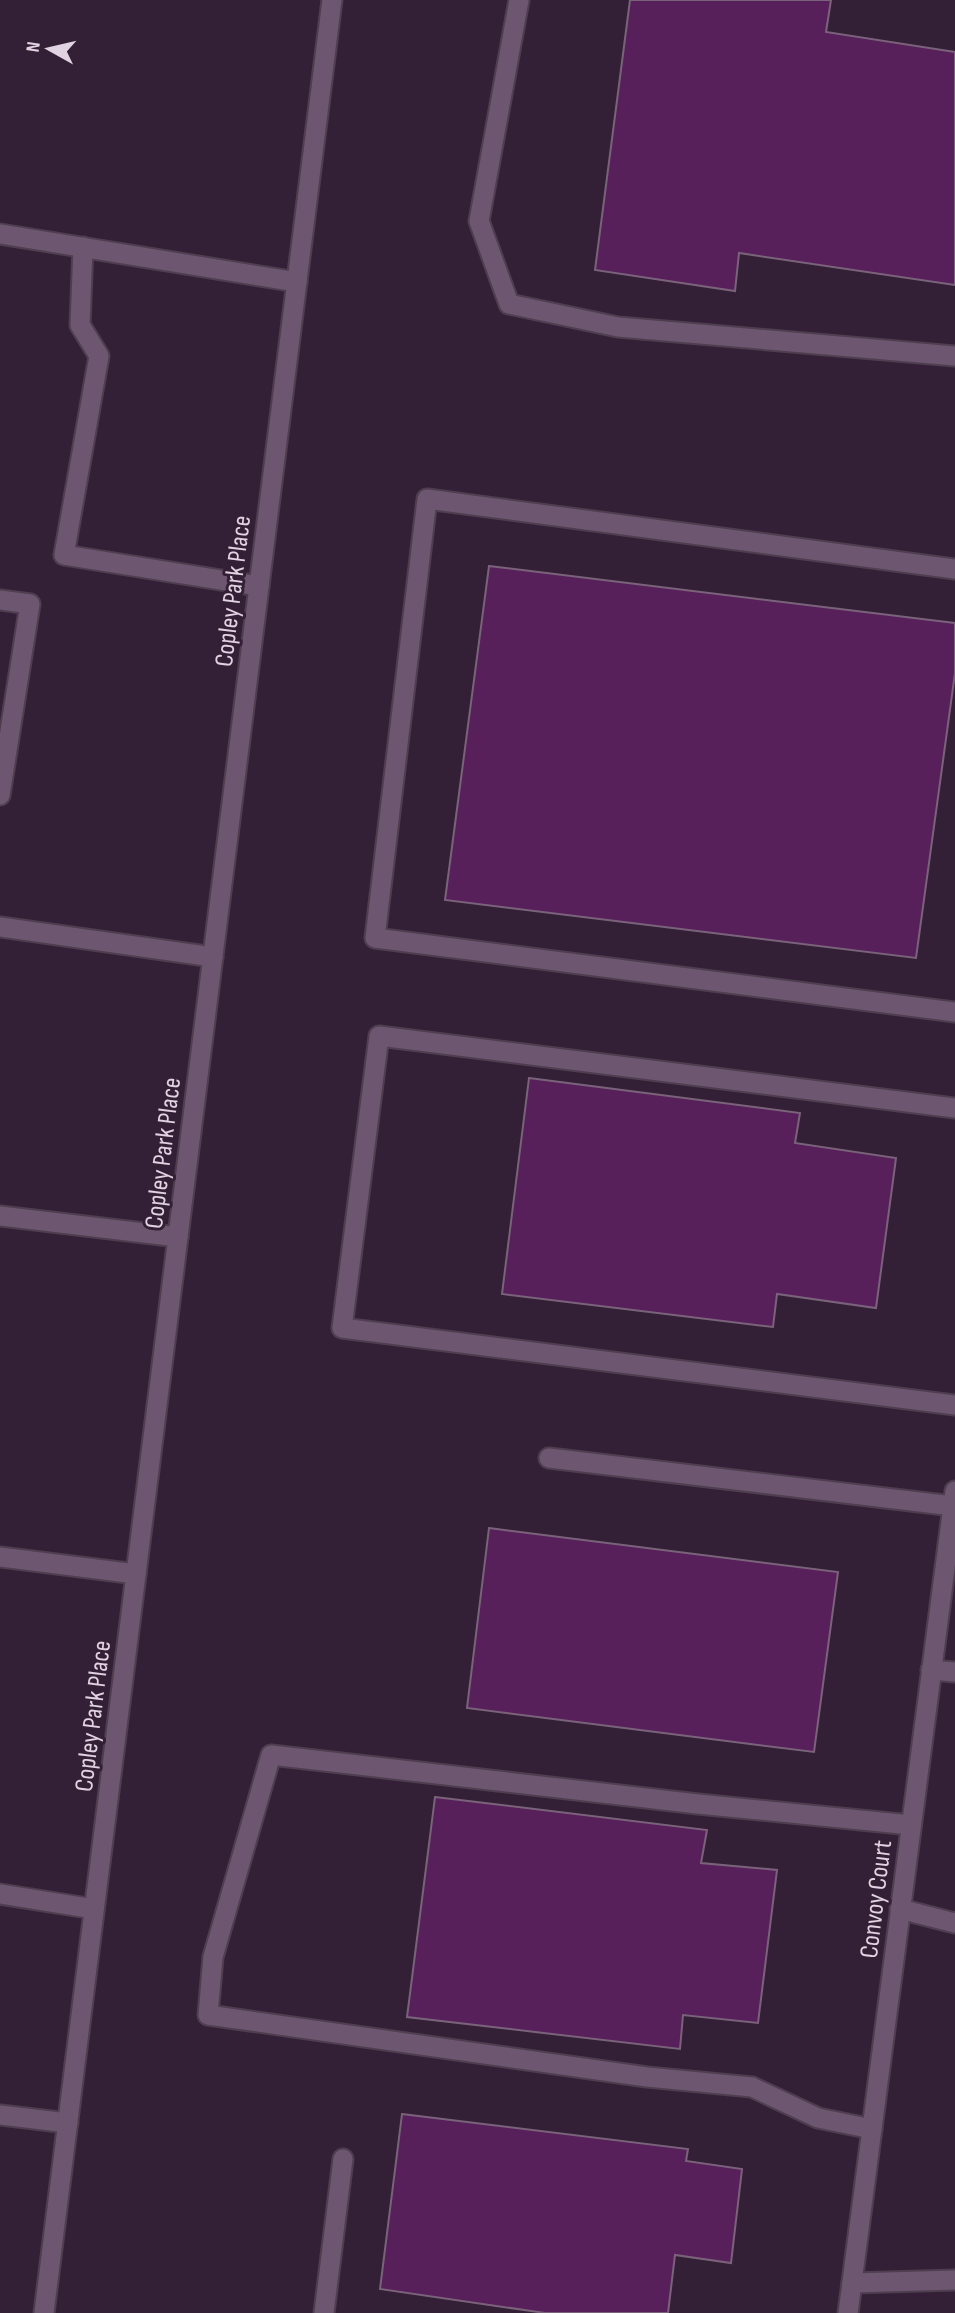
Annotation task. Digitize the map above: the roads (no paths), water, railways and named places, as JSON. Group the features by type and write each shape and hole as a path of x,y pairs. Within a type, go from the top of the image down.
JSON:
{"main road":[{"name":"Copley Park Place","path":"44,2313 332,0"},
{"path":"519,0 479,221 509,304 618,327 955,356"},
{"path":"0,233 297,282"},
{"path":"83,247 80,325 99,356 64,555 259,586"},
{"path":"955,569 427,499 375,938 955,1012"},
{"path":"0,600 30,604 0,795"},
{"path":"0,927 213,957"},
{"path":"955,1108 379,1036 342,1328 955,1405"},
{"path":"0,1216 178,1237"},
{"path":"549,1458 954,1498"},
{"name":"Convoy Court","path":"848,2313 931,1670 952,1539 954,1498"},
{"path":"0,1557 136,1574"},
{"path":"931,1670 955,1672"},
{"path":"872,2129 818,2119 752,2087 648,2077 208,2015 213,1957 271,1755 698,1804 911,1825"},
{"path":"0,1894 94,1909"},
{"path":"900,1909 955,1923"},
{"path":"0,2115 68,2123"},
{"path":"324,2313 343,2159"},
{"path":"852,2283 955,2280"}]}
